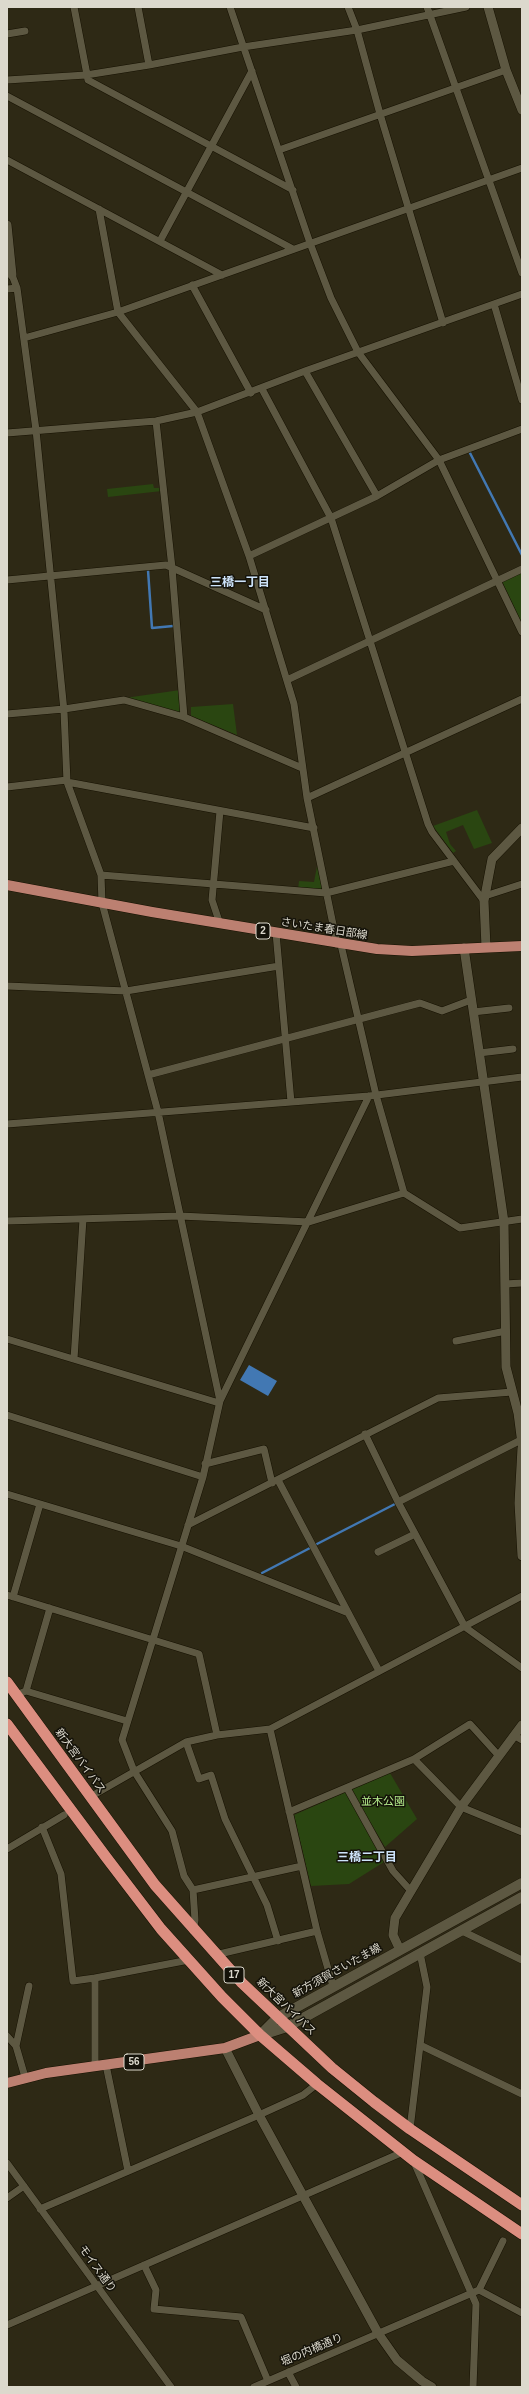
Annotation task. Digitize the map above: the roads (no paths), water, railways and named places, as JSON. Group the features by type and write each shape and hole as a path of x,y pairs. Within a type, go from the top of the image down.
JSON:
{"highway":[{"name":"新大宮バイパス","path":"7,1682 21,1693 90,1797 155,1885 215,1956 287,2028 332,2068 410,2129 522,2205"},
{"name":"17","path":"7,1724 110,1864 189,1960 260,2035 317,2084 413,2160 522,2234"}],"main road":[{"name":"さいたま春日部線","path":"7,885 339,944 412,951 522,946"},
{"name":"新方須賀さいたま線","path":"260,2035 277,2018 522,1883"},
{"path":"260,2035 287,2028 522,1897"},
{"name":"56","path":"7,2083 25,2077 225,2048 260,2035"}],"street":[{"path":"74,7 88,80 105,91 293,190"},
{"path":"138,7 149,65"},
{"path":"230,7 310,243 331,298 358,352 439,460 522,632"},
{"path":"348,7 357,30 380,114 443,323"},
{"path":"7,80 86,75 149,65 243,47 357,30 429,11 466,7"},
{"path":"488,7 506,70 522,110"},
{"path":"429,11 455,88 522,273"},
{"path":"7,34 25,31"},
{"path":"279,150 506,70"},
{"path":"160,242 252,71"},
{"path":"7,96 293,249"},
{"path":"7,160 222,275"},
{"path":"24,338 118,312 522,168"},
{"path":"99,209 118,312 197,412 249,556 266,610 294,704 307,798 326,893 358,1020 372,1096 404,1193 460,1228 522,1219"},
{"path":"7,225 8,247 24,338 36,430 64,709 67,781 101,875 102,903 158,1112 219,1403"},
{"path":"192,285 251,392"},
{"path":"7,289 16,288"},
{"path":"7,433 156,421 197,412 262,389 305,371 522,294"},
{"path":"494,304 522,400"},
{"path":"305,371 377,496"},
{"path":"262,389 331,518 405,753 432,832 484,899"},
{"path":"156,421 172,568 184,717"},
{"path":"249,556 377,496 439,460 522,429"},
{"path":"7,580 166,565 266,610"},
{"path":"287,680 522,569"},
{"path":"307,798 522,699"},
{"path":"7,714 64,709 124,700 184,717 302,768"},
{"path":"7,787 67,781 314,828"},
{"path":"220,811 212,900 220,924"},
{"path":"486,947 484,899 492,859 522,828"},
{"path":"101,875 326,893 454,861"},
{"path":"484,899 522,884"},
{"path":"276,933 291,1102"},
{"path":"464,948 472,1012 484,1082 504,1222 506,1367 522,1444"},
{"path":"7,986 126,991 279,966"},
{"path":"148,1075 420,1003 442,1011 471,1000"},
{"path":"472,1012 509,1008"},
{"path":"479,1053 513,1049"},
{"path":"7,1124 372,1096 522,1077"},
{"path":"193,1931 195,1920 193,1890 184,1876 172,1831 134,1771 122,1740 203,1476 219,1403 372,1096"},
{"path":"7,1221 180,1216 309,1222 404,1193"},
{"path":"74,1359 83,1219"},
{"path":"505,1284 522,1283"},
{"path":"456,1341 506,1331"},
{"path":"7,1339 219,1403"},
{"path":"188,1525 438,1398 512,1392"},
{"path":"7,1415 203,1476"},
{"path":"365,1434 398,1502 465,1627 522,1668"},
{"path":"398,1502 522,1440"},
{"path":"522,1448 520,1503 522,1556"},
{"path":"206,1464 264,1449 275,1482 378,1671"},
{"path":"7,1494 181,1546 346,1612"},
{"path":"40,1504 10,1596 198,1654 217,1735"},
{"path":"378,1552 415,1534"},
{"path":"90,1797 186,1742 217,1735 270,1728 522,1596"},
{"path":"50,1608 21,1693 127,1721"},
{"path":"290,1812 414,1759 470,1724 499,1756"},
{"path":"400,1950 393,1934 393,1926 411,1891 460,1807 499,1756 518,1738 522,1725"},
{"path":"270,1728 317,1931 333,1986"},
{"path":"186,1742 198,1779 211,1775 225,1819 267,1905 278,1940"},
{"path":"414,1759 460,1807 522,1832"},
{"path":"347,1788 393,1871 411,1891"},
{"path":"7,1849 64,1815"},
{"path":"42,1827 61,1874 73,1982 189,1960"},
{"path":"193,1890 302,1866"},
{"path":"215,1956 317,1931"},
{"path":"462,1931 522,1960"},
{"path":"410,2129 427,1987 420,1953"},
{"path":"95,1978 95,2066"},
{"path":"16,2046 29,1986"},
{"path":"7,2036 16,2046 25,2077"},
{"path":"420,2045 522,2094"},
{"path":"225,2048 259,2115 378,2333 397,2360 422,2381 432,2387"},
{"path":"106,2065 128,2171"},
{"path":"40,2209 259,2115 303,2095 317,2084"},
{"path":"7,2325 304,2197 403,2152"},
{"path":"413,2160 475,2292 476,2304 473,2387"},
{"name":"モイス通り","path":"7,2163 171,2387"},
{"path":"7,2198 24,2186"},
{"path":"475,2292 503,2241"},
{"path":"144,2266 156,2290 154,2309 242,2317 268,2381"},
{"path":"475,2292 522,2313"},
{"name":"堀の内橋通り","path":"254,2387 475,2292"},
{"path":"288,2372 296,2387"}],"water":[{"path":"249,1365 277,1381 268,1396 240,1380"}],"waterway":[{"path":"470,453 522,555"},
{"path":"148,570 152,628 173,626"},
{"path":"315,1545 395,1504"},
{"path":"262,1573 310,1548"}],"district":[{"name":"三橋一丁目","path":"240,583"},
{"name":"三橋二丁目","path":"367,1858"}],"park label":[{"name":"並木公園","path":"383,1802"}]}
